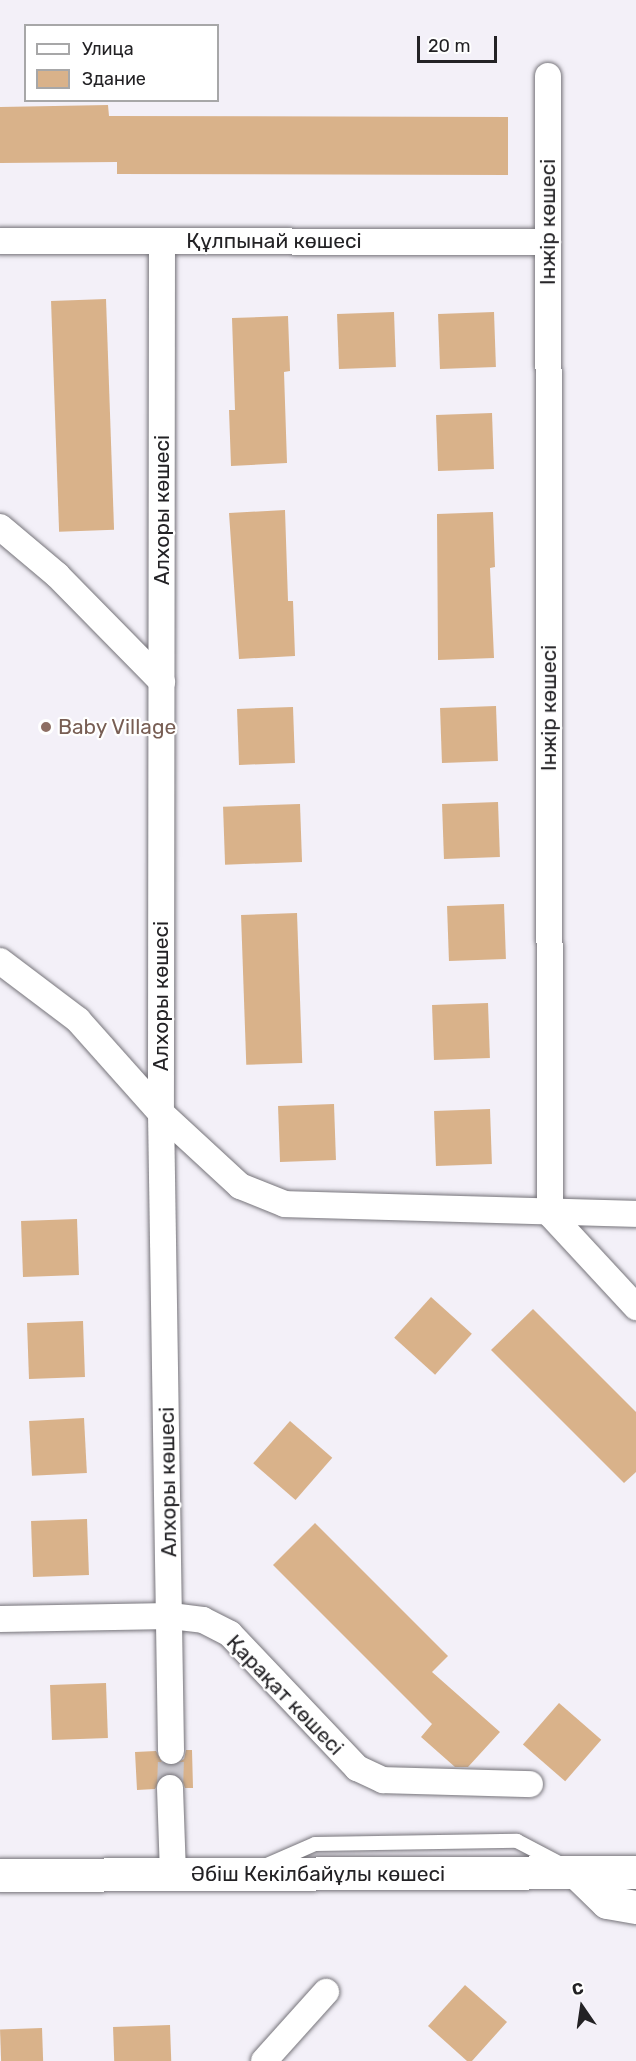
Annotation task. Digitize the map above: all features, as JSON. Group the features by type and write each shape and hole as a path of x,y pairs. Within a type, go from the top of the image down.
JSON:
{"street":[{"name":"Інжір көшесі","path":"548,76 550,1214"},
{"name":"Құлпынай көшесі","path":"0,241 548,242"},
{"name":"Алхоры көшесі","path":"162,241 161,1113 171,1616 171,1750"},
{"path":"0,527 57,575 162,682"},
{"path":"0,961 78,1020 161,1113 240,1186 285,1204 550,1214 636,1214"},
{"path":"550,1214 636,1307"},
{"name":"Қарақат көшесі","path":"0,1619 171,1616 203,1620 230,1634 280,1683 333,1746 366,1772 383,1780 430,1784 530,1784"},
{"path":"170,1788 172,1874"},
{"path":"576,1872 636,1855"},
{"path":"576,1872 607,1902 636,1907"},
{"name":"Әбіш Кекілбайұлы көшесі","path":"0,1875 636,1872"},
{"path":"264,2061 326,1992"}],"building":[{"path":"108,105 109,116 508,117 508,175 117,174 117,162 0,163 0,107"},
{"path":"106,299 114,530 59,532 51,301"},
{"path":"394,312 396,367 339,369 337,314"},
{"path":"494,312 496,367 440,369 438,314"},
{"path":"288,316 290,371 284,372 287,463 231,466 229,410 235,410 232,318"},
{"path":"492,413 494,469 438,471 436,415"},
{"path":"285,510 288,601 293,601 295,656 239,659 229,513"},
{"path":"493,512 495,567 490,568 494,658 438,660 437,514"},
{"path":"496,706 498,761 442,763 440,708"},
{"path":"293,707 295,763 239,765 237,709"},
{"path":"498,802 500,857 444,859 442,804"},
{"path":"300,804 302,862 225,865 223,807"},
{"path":"504,904 506,959 449,961 447,906"},
{"path":"297,913 302,1063 246,1065 241,915"},
{"path":"488,1003 490,1058 434,1060 432,1005"},
{"path":"334,1104 336,1160 280,1162 278,1106"},
{"path":"490,1109 492,1164 436,1166 434,1111"},
{"path":"77,1219 79,1275 23,1277 21,1221"},
{"path":"431,1297 472,1334 435,1375 394,1338"},
{"path":"533,1309 636,1412 636,1472 624,1483 491,1350"},
{"path":"83,1321 85,1377 29,1379 27,1323"},
{"path":"84,1418 87,1473 32,1476 29,1421"},
{"path":"290,1421 332,1458 296,1500 253,1463"},
{"path":"87,1519 89,1575 33,1577 31,1521"},
{"path":"315,1523 448,1656 432,1672 500,1732 468,1767 455,1767 421,1737 432,1724 273,1565"},
{"path":"106,1683 108,1738 52,1740 50,1685"},
{"path":"559,1703 601,1740 565,1781 523,1745"},
{"path":"186,1750 192,1750 193,1788 185,1788 182,1780 170,1773 162,1776 155,1789 137,1790 135,1752 156,1751 163,1764 172,1766 184,1759"},
{"path":"465,1985 507,2022 472,2061 467,2061 428,2026"},
{"path":"170,2025 171,2061 114,2061 113,2027"},
{"path":"42,2028 43,2061 1,2061 0,2029"}],"tunnel":[{"path":"170,1788 171,1751"}],"place":[{"name":"Baby Village","path":"46,727"}]}
